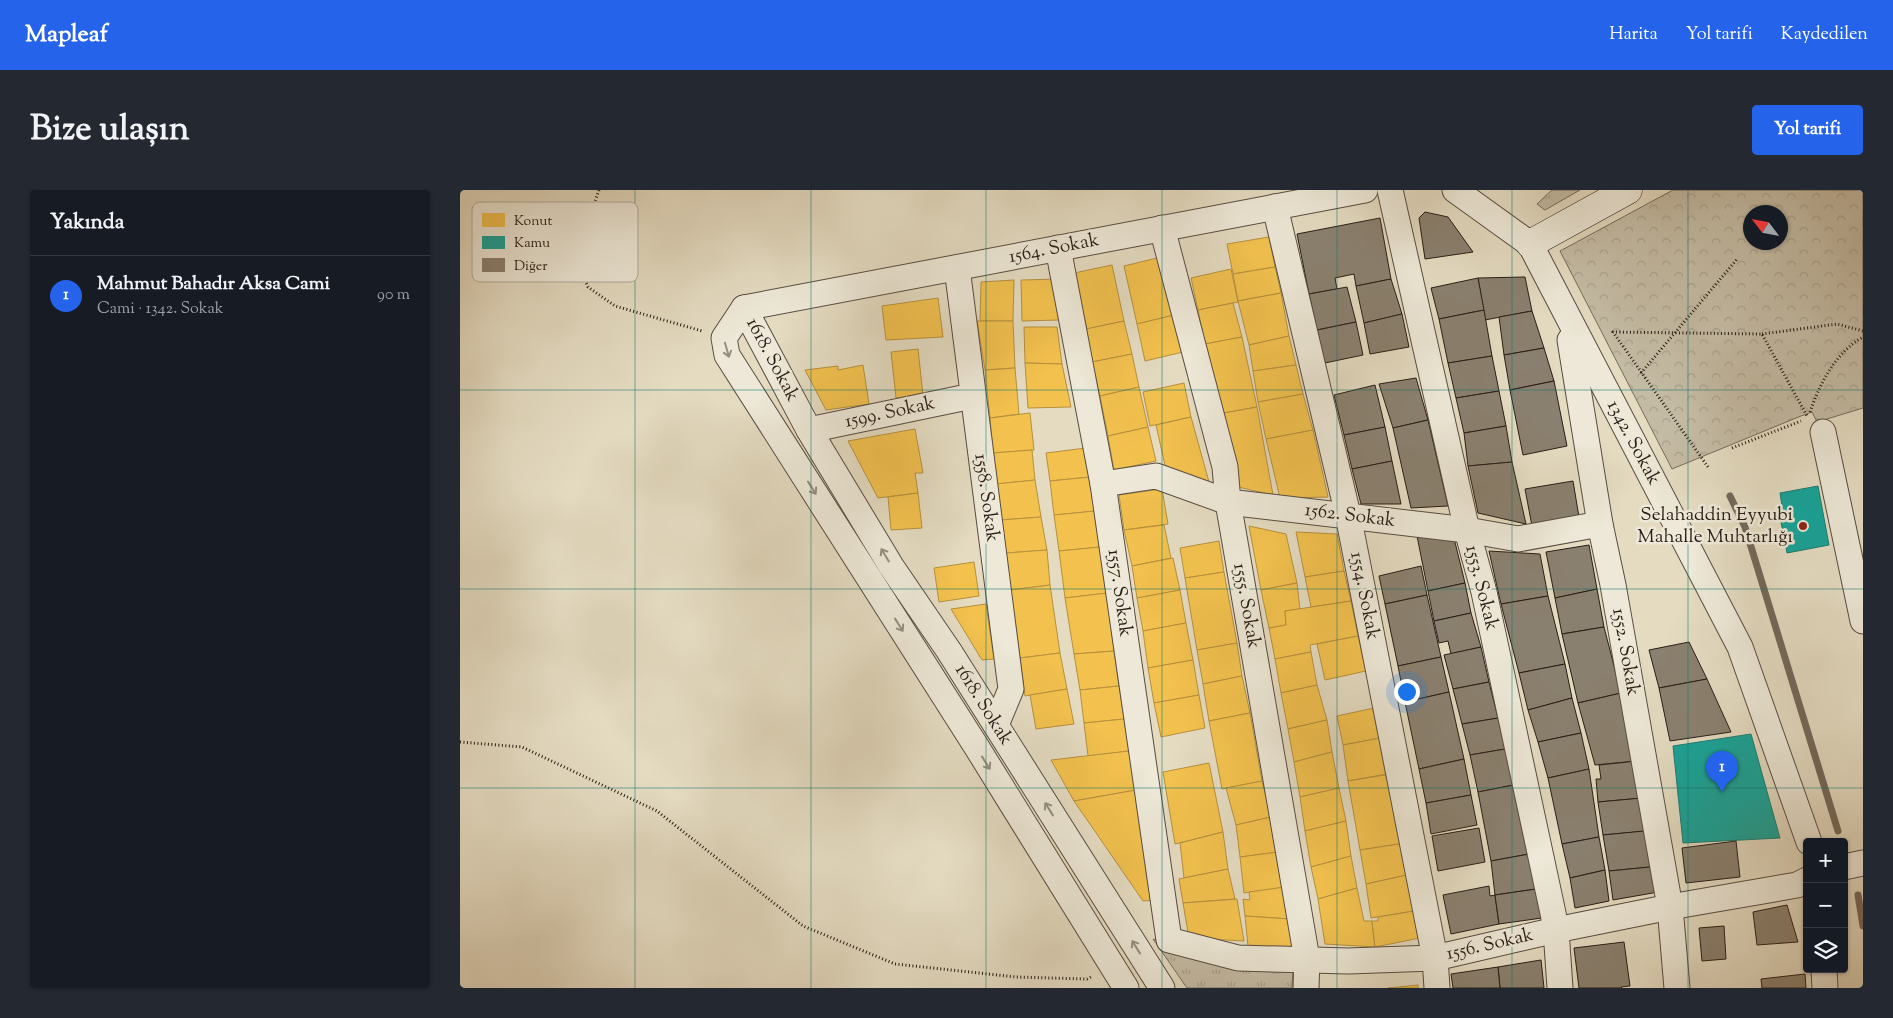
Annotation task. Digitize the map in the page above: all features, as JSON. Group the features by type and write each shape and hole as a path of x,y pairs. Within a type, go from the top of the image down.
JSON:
{"street":[{"name":"1564. Sokak","path":"744,308 1365,190"},
{"name":"1553. Sokak","path":"1390,190 1466,530 1484,592 1556,930 1560,988"},
{"name":"1342. Sokak","path":"1455,190 1530,244 1740,646 1808,838"},
{"path":"1530,244 1628,190"},
{"name":"1554. Sokak","path":"1275,207 1348,515 1436,958 1438,988"},
{"name":"1555. Sokak","path":"1162,228 1225,467 1228,502 1307,959 1306,988"},
{"name":"1557. Sokak","path":"1058,248 1103,484 1169,940"},
{"name":"1558. Sokak","path":"956,268 1011,689 996,725"},
{"name":"1618. Sokak","path":"1120,979 976,746 727,355 724,338 744,308 809,430 891,566 949,651 1162,988"},
{"name":"1552. Sokak","path":"1567,317 1600,524 1613,585 1670,907 1677,988"},
{"name":"1599. Sokak","path":"809,430 972,396"},
{"path":"1815,425 1863,621"},
{"name":"1562. Sokak","path":"1103,484 1156,476 1228,502 1466,530 1518,539 1600,524"},
{"path":"1848,866 1863,863"},
{"name":"1556. Sokak","path":"1169,940 1238,958 1378,960 1436,958 1556,930 1670,907 1797,885 1803,882"},
{"path":"1824,973 1825,988"}],"path":[{"path":"595,202 599,190"},
{"path":"1641,373 1738,258"},
{"path":"586,282 588,287 615,306 724,338"},
{"path":"1708,467 1613,332 1762,334 1836,324 1863,331"},
{"path":"1762,334 1815,425"},
{"path":"1815,425 1816,395 1833,364 1853,343 1863,337"},
{"path":"1732,448 1815,425"},
{"path":"460,742 522,747 657,811 803,926 895,964 1016,977 1120,979"}],"green space":[{"path":"1552,190 1580,190 1545,210 1537,204"},
{"path":"1673,190 1863,190 1863,408 1817,422 1812,412 1672,469 1560,251"},
{"path":"1153,939 1212,962 1293,970 1292,988 1187,988"}],"building: Konut":[{"path":"1269,237 1275,267 1233,274 1227,244"},
{"path":"1161,257 1174,315 1137,324 1124,266"},
{"path":"1112,265 1124,321 1087,329 1074,273"},
{"path":"1275,267 1281,293 1238,301 1233,274"},
{"path":"1231,269 1238,302 1198,310 1191,278"},
{"path":"1059,279 1060,320 1022,321 1021,280"},
{"path":"1014,280 1013,321 980,321 981,282"},
{"path":"1281,293 1289,336 1249,345 1238,301"},
{"path":"938,298 943,337 886,340 882,306"},
{"path":"1233,303 1242,337 1205,344 1198,310"},
{"path":"1174,315 1183,352 1145,361 1137,324"},
{"path":"977,321 1013,321 1015,368 985,370"},
{"path":"1124,321 1132,354 1092,362 1086,329"},
{"path":"1024,327 1057,327 1062,364 1025,363"},
{"path":"1289,336 1296,365 1253,371 1249,345"},
{"path":"1242,337 1257,407 1224,413 1205,344"},
{"path":"918,349 923,395 896,398 891,352"},
{"path":"1132,354 1139,387 1100,396 1092,362"},
{"path":"1025,363 1062,364 1071,407 1028,408"},
{"path":"863,365 869,404 826,410 805,370 838,366 838,370"},
{"path":"1296,365 1303,394 1258,402 1253,371"},
{"path":"1015,368 1019,414 990,418 985,370"},
{"path":"1184,383 1191,417 1150,426 1143,392"},
{"path":"1139,387 1148,427 1108,436 1100,396"},
{"path":"1303,394 1313,430 1266,439 1258,402"},
{"path":"1257,407 1273,495 1238,487 1224,413"},
{"path":"1030,413 1034,450 993,453 990,418"},
{"path":"1191,417 1209,482 1167,474 1156,425"},
{"path":"1148,427 1156,461 1114,470 1108,436"},
{"path":"915,429 923,473 915,473 918,493 878,498 848,441"},
{"path":"1313,430 1328,497 1280,498 1266,439"},
{"path":"1086,448 1090,477 1050,481 1046,453"},
{"path":"1032,450 1035,480 996,484 993,453"},
{"path":"1090,477 1095,511 1054,515 1050,481"},
{"path":"1035,480 1041,517 1001,520 996,484"},
{"path":"1162,489 1168,524 1124,530 1119,495"},
{"path":"918,493 922,528 891,530 888,497"},
{"path":"1095,511 1100,547 1059,551 1054,515"},
{"path":"1041,517 1047,550 1006,553 1001,520"},
{"path":"1164,525 1171,558 1132,566 1124,530"},
{"path":"1249,526 1286,534 1297,583 1261,590"},
{"path":"1296,532 1337,534 1344,571 1305,577"},
{"path":"1219,541 1224,572 1185,578 1180,548"},
{"path":"1100,547 1107,593 1065,598 1059,551"},
{"path":"1047,550 1050,585 1010,590 1006,553"},
{"path":"1173,558 1180,590 1137,598 1132,566"},
{"path":"974,562 979,596 939,602 934,568"},
{"path":"1344,571 1351,601 1311,607 1305,577"},
{"path":"1224,572 1237,643 1197,650 1185,578"},
{"path":"1297,583 1300,609 1285,611 1286,625 1269,628 1261,590"},
{"path":"1050,585 1060,653 1020,658 1010,590"},
{"path":"1180,590 1186,623 1143,631 1137,598"},
{"path":"1107,593 1114,651 1074,654 1065,598"},
{"path":"1351,601 1358,636 1310,645 1311,652 1275,659 1269,628 1286,625 1285,611"},
{"path":"986,604 994,659 982,660 951,609"},
{"path":"1186,623 1193,660 1148,668 1143,631"},
{"path":"1358,636 1366,671 1325,680 1317,644"},
{"path":"1237,643 1242,676 1203,684 1197,650"},
{"path":"1114,651 1119,686 1080,690 1074,654"},
{"path":"1311,652 1317,685 1281,693 1275,659"},
{"path":"1060,653 1067,689 1025,696 1020,658"},
{"path":"1193,660 1199,695 1154,703 1148,668"},
{"path":"1242,676 1250,713 1209,721 1203,684"},
{"path":"1317,685 1327,720 1288,729 1281,693"},
{"path":"1119,686 1124,719 1084,723 1080,690"},
{"path":"1067,689 1074,724 1036,729 1030,695"},
{"path":"1199,695 1205,728 1161,737 1154,703"},
{"path":"1374,708 1380,738 1343,745 1337,716"},
{"path":"1250,713 1262,781 1222,789 1209,721"},
{"path":"1124,719 1129,751 1088,756 1084,723"},
{"path":"1327,720 1332,752 1294,762 1288,729"},
{"path":"1380,738 1387,774 1348,781 1343,745"},
{"path":"1129,751 1136,790 1074,801 1051,760"},
{"path":"1332,752 1339,788 1300,797 1294,762"},
{"path":"1209,763 1223,832 1175,844 1163,772"},
{"path":"1391,774 1405,843 1360,850 1348,781"},
{"path":"1262,781 1271,817 1236,825 1226,788"},
{"path":"1339,788 1346,821 1305,831 1300,797"},
{"path":"1136,790 1156,900 1143,901 1074,801"},
{"path":"1271,817 1278,852 1240,857 1236,825"},
{"path":"1346,821 1351,856 1311,867 1305,831"},
{"path":"1223,832 1228,869 1184,878 1180,843"},
{"path":"1405,843 1407,875 1366,884 1360,850"},
{"path":"1278,852 1285,887 1244,893 1240,857"},
{"path":"1351,856 1357,888 1318,899 1311,867"},
{"path":"1228,869 1235,899 1183,903 1179,879"},
{"path":"1407,875 1414,911 1371,918 1366,884"},
{"path":"1285,887 1290,919 1245,916 1243,899 1250,900 1249,892"},
{"path":"1357,888 1364,921 1372,921 1375,947 1325,944 1318,899"},
{"path":"1237,899 1244,941 1189,938 1183,903"},
{"path":"1414,911 1420,938 1375,947 1372,921 1378,921 1378,917"},
{"path":"1245,916 1290,919 1295,949 1248,946"},
{"path":"1418,985 1418,988 1388,988"}],"building: Kamu":[{"name":"Selahaddin Eyyubi Mahalle Muhtarlığı","path":"1818,486 1829,545 1787,553 1778,507 1782,506 1780,493"},
{"path":"1751,734 1780,838 1683,843 1673,746"}],"building: Diğer":[{"path":"1425,212 1448,217 1473,252 1425,259 1419,218"},
{"path":"1380,218 1391,279 1356,286 1354,274 1335,278 1337,289 1309,294 1297,234"},
{"path":"1525,277 1532,311 1485,320 1478,278"},
{"path":"1478,278 1484,310 1439,319 1431,288"},
{"path":"1391,279 1402,314 1364,323 1356,286"},
{"path":"1347,287 1356,322 1317,330 1309,294"},
{"path":"1484,310 1492,356 1448,363 1439,319"},
{"path":"1532,311 1544,348 1504,355 1499,317"},
{"path":"1402,314 1409,347 1370,354 1364,323"},
{"path":"1356,322 1363,355 1325,363 1317,330"},
{"path":"1544,348 1554,381 1510,390 1504,355"},
{"path":"1492,356 1499,391 1456,398 1448,363"},
{"path":"1416,378 1428,420 1393,428 1379,384"},
{"path":"1554,381 1567,446 1523,455 1510,390"},
{"path":"1375,385 1385,427 1344,435 1334,395"},
{"path":"1499,391 1506,426 1464,433 1456,398"},
{"path":"1428,420 1448,506 1411,508 1393,428"},
{"path":"1506,426 1512,462 1468,466 1464,433"},
{"path":"1385,427 1392,461 1352,469 1344,435"},
{"path":"1392,461 1401,504 1361,504 1352,469"},
{"path":"1512,462 1526,524 1478,513 1468,466"},
{"path":"1573,481 1579,517 1532,526 1525,489"},
{"path":"1453,534 1465,583 1428,591 1417,536"},
{"path":"1589,545 1597,589 1555,598 1546,552"},
{"path":"1489,551 1540,554 1548,596 1501,604"},
{"path":"1421,566 1427,595 1385,604 1379,576"},
{"path":"1465,583 1471,613 1434,621 1428,591"},
{"path":"1597,589 1604,627 1562,634 1555,598"},
{"path":"1427,595 1441,657 1398,666 1385,604"},
{"path":"1548,596 1565,664 1519,673 1501,604"},
{"path":"1471,613 1481,647 1451,654 1448,641 1439,643 1434,621"},
{"path":"1604,627 1621,693 1578,703 1562,634"},
{"path":"1689,642 1707,679 1659,688 1649,650"},
{"path":"1481,647 1489,682 1453,689 1444,655"},
{"path":"1441,657 1449,692 1405,702 1398,666"},
{"path":"1565,664 1572,698 1528,710 1519,673"},
{"path":"1707,679 1731,732 1670,741 1659,688"},
{"path":"1489,682 1498,718 1462,724 1453,689"},
{"path":"1449,692 1464,759 1419,769 1405,702"},
{"path":"1621,693 1637,761 1595,765 1578,703"},
{"path":"1572,698 1581,733 1538,742 1528,710"},
{"path":"1498,718 1505,749 1470,755 1462,724"},
{"path":"1581,733 1589,769 1548,778 1538,742"},
{"path":"1505,749 1514,785 1478,792 1470,755"},
{"path":"1464,759 1471,795 1426,803 1419,769"},
{"path":"1637,761 1642,798 1598,802 1596,779 1601,779 1599,765"},
{"path":"1589,769 1599,837 1562,844 1548,778"},
{"path":"1514,785 1529,854 1491,861 1478,792"},
{"path":"1471,795 1477,825 1431,834 1426,803"},
{"path":"1642,798 1647,831 1603,835 1598,802"},
{"path":"1479,828 1485,862 1438,871 1432,836"},
{"path":"1654,830 1660,866 1609,871 1603,835"},
{"path":"1599,837 1605,870 1570,878 1562,844"},
{"path":"1736,841 1740,877 1686,883 1682,848"},
{"path":"1529,854 1536,889 1495,895 1491,861"},
{"path":"1660,866 1664,891 1613,900 1609,871"},
{"path":"1605,870 1609,901 1575,908 1570,878"},
{"path":"1489,886 1490,896 1495,895 1499,924 1451,934 1443,895"},
{"path":"1536,889 1542,918 1499,924 1495,895"},
{"path":"1787,905 1798,942 1757,945 1753,912"},
{"path":"1724,926 1726,959 1702,961 1699,928"},
{"path":"1624,942 1630,986 1622,988 1579,988 1574,948"},
{"path":"1541,960 1544,988 1500,988 1498,967"},
{"path":"1498,967 1500,988 1453,988 1451,974"},
{"path":"1805,974 1806,988 1762,988 1761,979"}],"waterway":[{"path":"1730,496 1745,527 1838,831"},
{"path":"1858,895 1863,926"}],"place":[{"name":"Selahaddin Eyyubi Mahalle Muhtarlığı","path":"1803,526"},
{"name":"Mahmut Bahadır Aksa Cami","path":"1722,792"}]}
